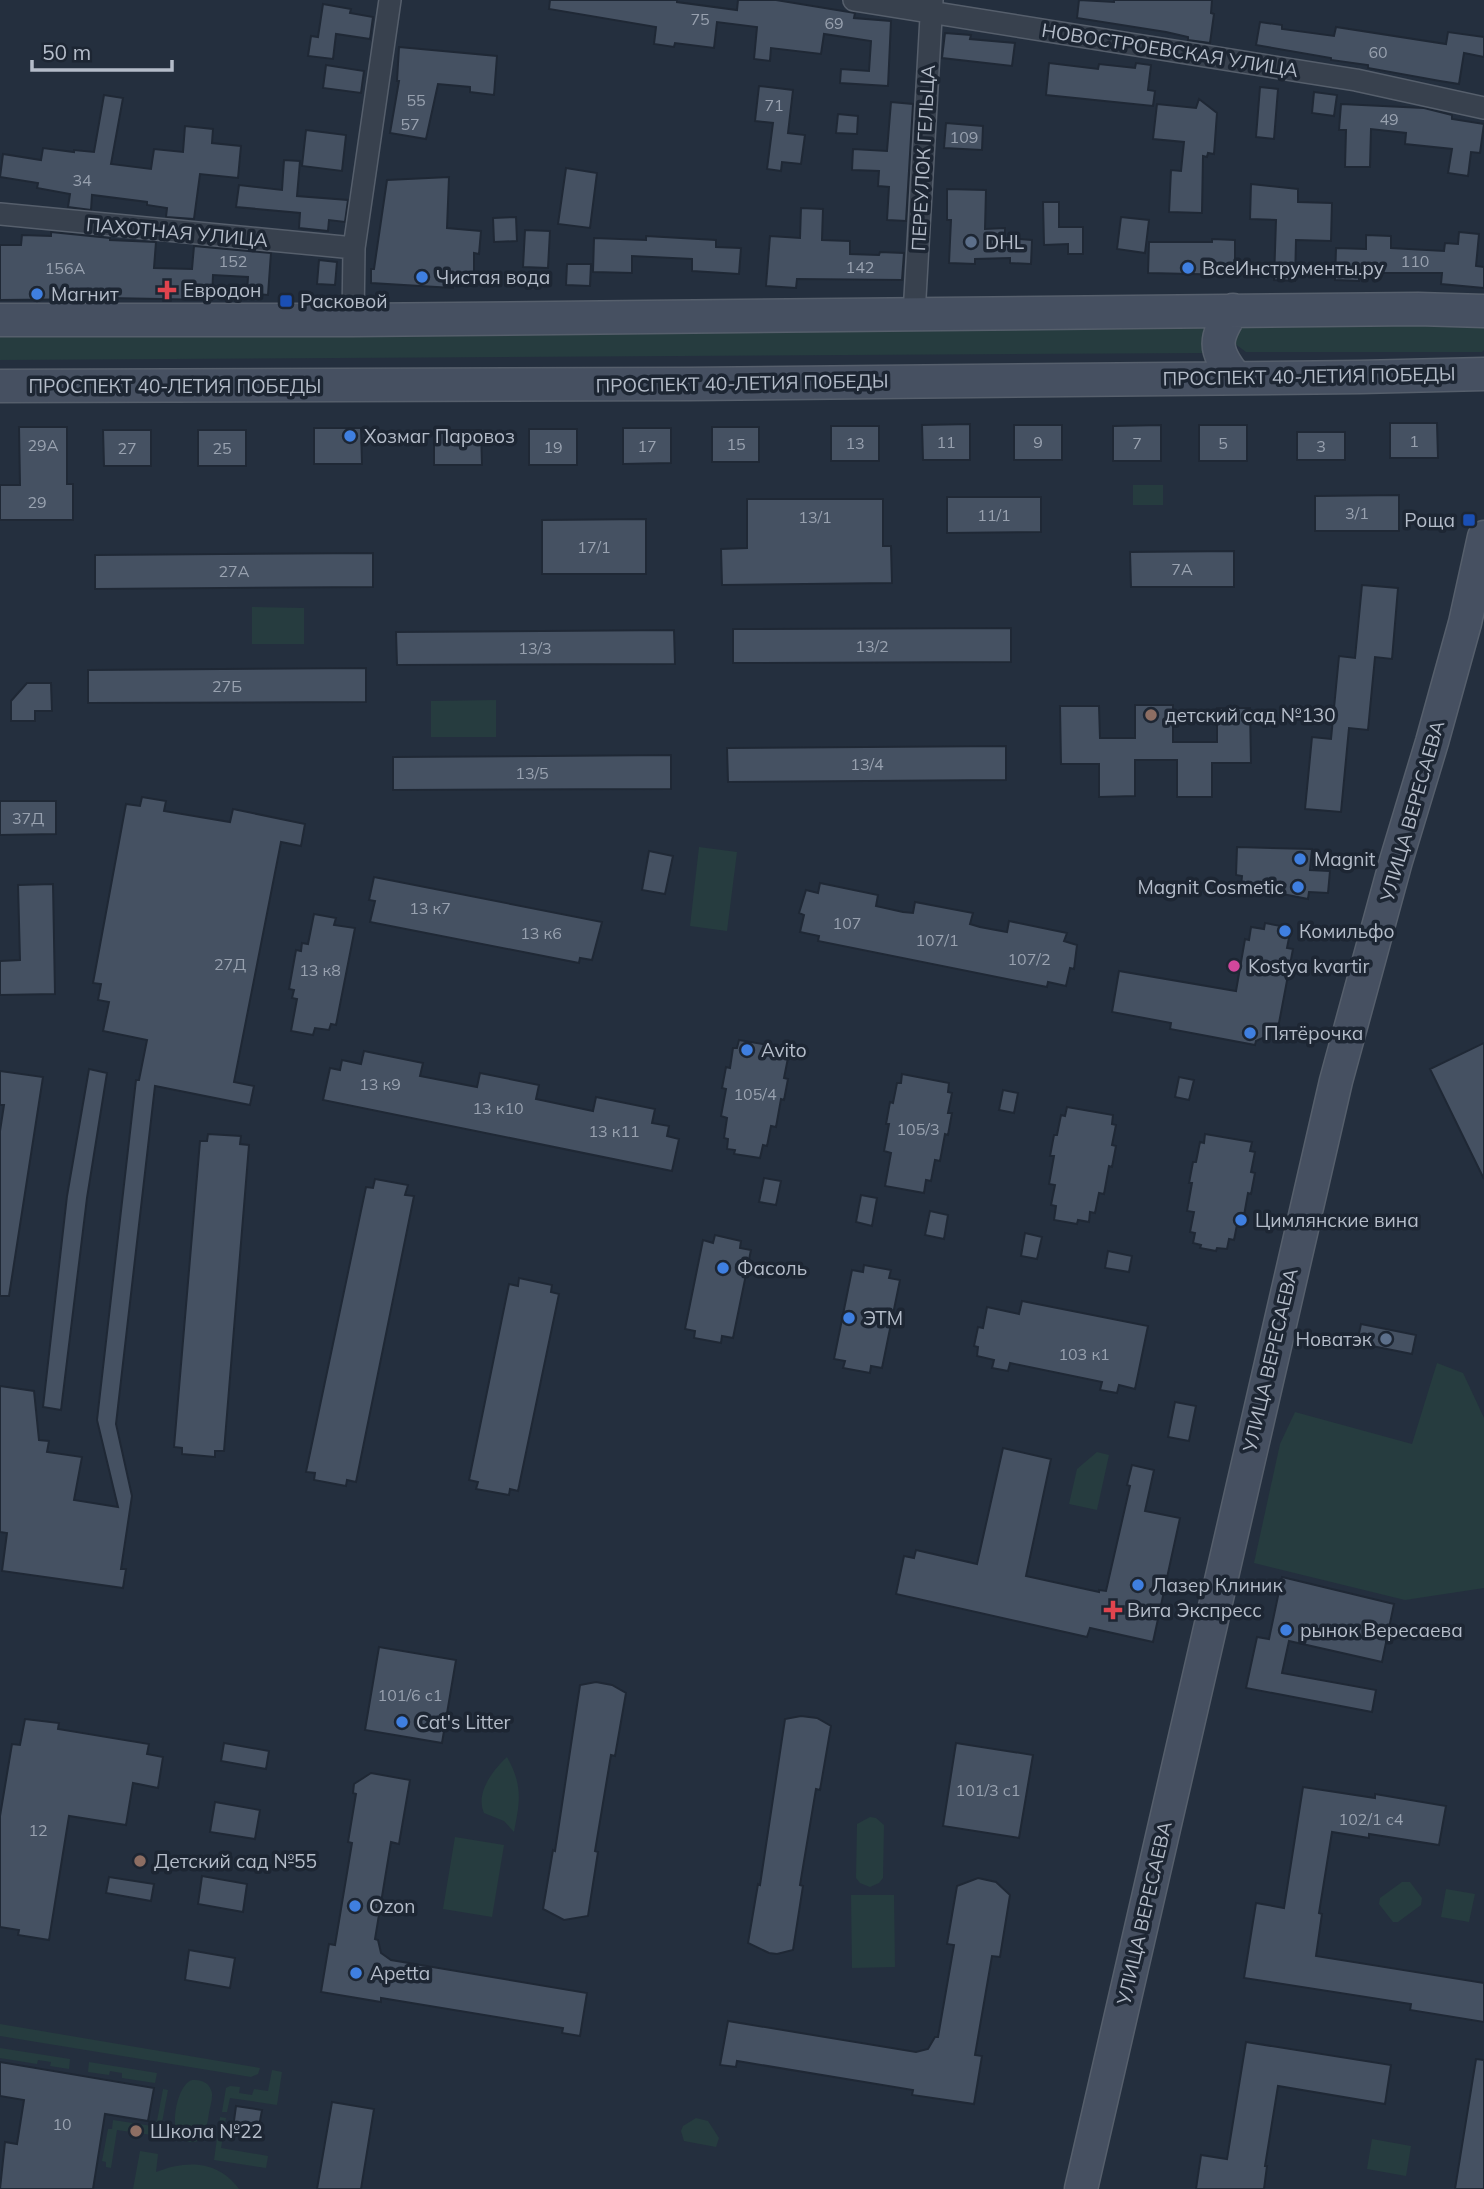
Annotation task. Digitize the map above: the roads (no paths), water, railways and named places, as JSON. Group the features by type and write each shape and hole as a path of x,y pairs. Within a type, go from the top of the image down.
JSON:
{"main road":[{"path":"1233,310 1219,334 1217,344 1223,362 1235,377"},
{"path":"0,320 353,320 1233,310 1484,311"},
{"name":"ПРОСПЕКТ 40-ЛЕТИЯ ПОБЕДЫ","path":"0,387 690,384 1484,374"},
{"name":"УЛИЦА ВЕРЕСАЕВА","path":"1081,2189 1336,1081 1396,861 1440,716 1484,537"}],"street":[{"path":"353,320 354,248 390,0"},
{"name":"НОВОСТРОЕВСКАЯ УЛИЦА","path":"854,0 932,6 1356,80 1484,108"},
{"name":"ПЕРЕУЛОК ГЕЛЬЦА","path":"914,315 932,6"},
{"name":"ПАХОТНАЯ УЛИЦА","path":"0,214 354,248"}],"place":[{"name":"DHL","path":"971,242"},
{"name":"ВсеИнструменты.ру","path":"1188,268"},
{"name":"Чистая вода","path":"422,277"},
{"name":"Евродон","path":"167,290"},
{"name":"Магнит","path":"37,294"},
{"name":"Расковой","path":"286,301"},
{"name":"Хозмаг Паровоз","path":"350,436"},
{"name":"Роща","path":"1469,520"},
{"name":"детский сад №130","path":"1151,715"},
{"name":"Magnit","path":"1300,859"},
{"name":"Magnit Cosmetic","path":"1298,887"},
{"name":"Комильфо","path":"1285,931"},
{"name":"Kostya kvartir","path":"1234,966"},
{"name":"Пятёрочка","path":"1250,1033"},
{"name":"Avito","path":"747,1050"},
{"name":"Цимлянские вина","path":"1241,1220"},
{"name":"Фасоль","path":"723,1268"},
{"name":"ЭТМ","path":"849,1318"},
{"name":"Новатэк","path":"1386,1339"},
{"name":"Лазер Клиник","path":"1138,1585"},
{"name":"Вита Экспресс","path":"1113,1610"},
{"name":"рынок Вересаева","path":"1286,1630"},
{"name":"Cat's Litter","path":"402,1722"},
{"name":"Детский сад №55","path":"140,1861"},
{"name":"Ozon","path":"355,1906"},
{"name":"Apetta","path":"356,1973"},
{"name":"Школа №22","path":"136,2131"}]}
